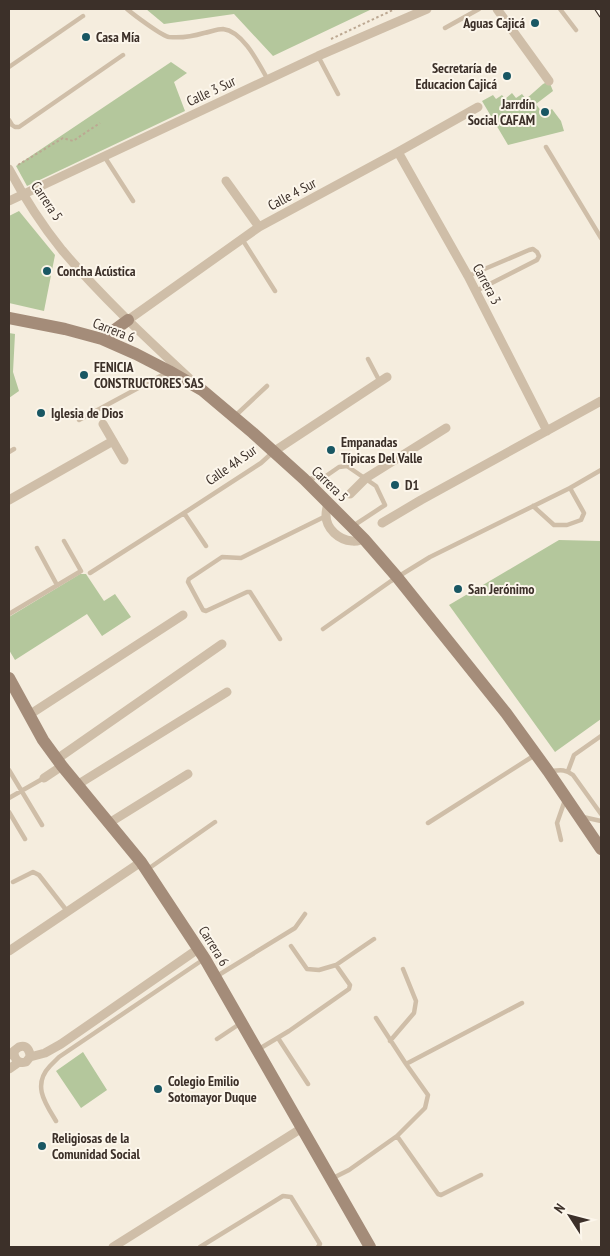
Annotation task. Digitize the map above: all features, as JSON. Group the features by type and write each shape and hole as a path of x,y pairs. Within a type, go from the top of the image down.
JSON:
{"main road":[{"name":"Carrera 6","path":"9,318 65,329 102,339 170,371 202,390"},
{"path":"102,339 128,320"},
{"name":"Carrera 5","path":"202,390 304,479 352,526 397,577 506,713 601,849"},
{"name":"Carrera 6","path":"11,687 59,763 144,866 202,954 370,1247"}],"street":[{"name":"Calle 3 Sur","path":"9,201 318,56 427,9"},
{"path":"497,9 549,81"},
{"name":"Calle 4 Sur","path":"128,320 259,227 478,107"},
{"name":"Carrera 3","path":"398,152 468,276 547,430"},
{"name":"Carrera 5","path":"9,170 23,194 61,248 128,320 202,390"},
{"path":"226,181 259,227"},
{"name":"Calle 4A Sur","path":"273,452 383,380"},
{"path":"382,523 601,401"},
{"path":"103,424 124,460"},
{"path":"350,494 366,478 446,428"},
{"path":"9,500 113,441"},
{"path":"328,503 326,516 329,526 335,534 344,540 354,542 364,540"},
{"path":"29,715 183,615"},
{"path":"44,778 59,763 222,644"},
{"path":"77,785 227,692"},
{"path":"109,823 188,774"},
{"path":"9,951 67,911 144,866"},
{"path":"9,1069 20,1062 26,1062 30,1057 45,1053 61,1044 202,954"},
{"path":"20,1062 12,1054 18,1047 26,1047 30,1057"},
{"path":"113,1247 302,1128"}],"lane":[{"path":"127,9 167,37 196,35 222,29 232,32 241,39 256,58 268,80"},
{"path":"445,28 479,9"},
{"path":"560,9 576,30"},
{"path":"9,67 83,16"},
{"path":"9,120 16,128 19,127 124,56"},
{"path":"318,56 338,94"},
{"path":"546,147 601,238"},
{"path":"104,156 133,202"},
{"path":"242,239 274,291"},
{"path":"468,276 529,250 533,249 538,254 537,260 476,291"},
{"path":"368,359 383,380"},
{"path":"79,420 170,371"},
{"path":"234,417 267,386"},
{"path":"9,452 14,448"},
{"name":"Calle 4A Sur","path":"90,573 260,463 273,452"},
{"path":"304,479 326,476 339,467 347,466 376,486 385,505 352,526"},
{"path":"323,629 397,577 430,557 570,488 601,470"},
{"path":"533,506 554,525 567,525 581,520 584,513 570,488"},
{"path":"184,513 206,546"},
{"path":"280,639 250,592 206,611 202,610 188,582 189,579 222,557 241,558 326,516"},
{"path":"9,614 81,571 64,541"},
{"path":"37,548 57,585"},
{"path":"568,771 574,755 601,736"},
{"path":"428,823 536,754"},
{"path":"9,770 42,825"},
{"path":"548,771 562,770 568,771 573,775 601,814"},
{"path":"9,798 44,778"},
{"path":"561,840 557,823 566,799"},
{"path":"9,812 25,839"},
{"path":"578,816 601,821"},
{"path":"144,866 215,822"},
{"path":"13,882 33,872 39,875 67,911"},
{"path":"216,977 295,928 305,914"},
{"path":"290,946 307,968 319,970 336,965 374,940"},
{"path":"56,1121 41,1093 44,1076 49,1067 59,1057 202,954"},
{"path":"258,1050 349,989 350,985 336,965"},
{"path":"390,1041 414,1013 416,1001 403,969"},
{"path":"406,1064 522,1003"},
{"path":"331,1179 348,1170 397,1136 425,1108 428,1095 376,1018"},
{"path":"217,1039 242,1023"},
{"path":"278,1038 308,1084"},
{"path":"397,1136 438,1194 441,1195 481,1175"},
{"path":"200,1247 283,1196 291,1197 320,1244 318,1247"}],"path":[{"path":"326,42 395,9"},
{"path":"9,170 59,140 63,138 73,141 100,123"}],"green space":[{"path":"146,9 372,9 273,56 234,14 164,24"},
{"path":"171,62 187,73 174,82 185,111 27,186 16,166"},
{"path":"549,81 553,91 536,104 544,115 552,109 561,121 564,131 508,145 482,101 493,95 496,99 502,95 505,99 512,93 516,98 522,94 526,99"},
{"path":"19,211 55,255 44,311 9,303 9,216"},
{"path":"9,333 15,334 13,372 19,391 9,398"},
{"path":"559,540 601,541 601,719 555,752 449,605"},
{"path":"80,574 86,574 104,601 115,594 131,617 102,636 87,614 15,660 9,650 9,617"},
{"path":"83,1052 107,1090 81,1108 56,1071"}],"railway":[{"path":"597,9 601,15"}],"place":[{"name":"Aguas Cajicá","path":"535,23"},
{"name":"Casa Mía","path":"86,37"},
{"name":"Secretaría de Educacion Cajicá","path":"507,76"},
{"name":"Jarrdín Social CAFAM","path":"545,112"},
{"name":"Concha Acústica","path":"47,271"},
{"name":"FENICIA CONSTRUCTORES SAS","path":"84,375"},
{"name":"Iglesia de Dios","path":"41,413"},
{"name":"Empanadas Típicas Del Valle","path":"331,450"},
{"name":"D1","path":"395,485"},
{"name":"San Jerónimo","path":"458,589"},
{"name":"Colegio Emilio Sotomayor Duque","path":"158,1089"},
{"name":"Religiosas de la Comunidad Social","path":"42,1146"}]}
